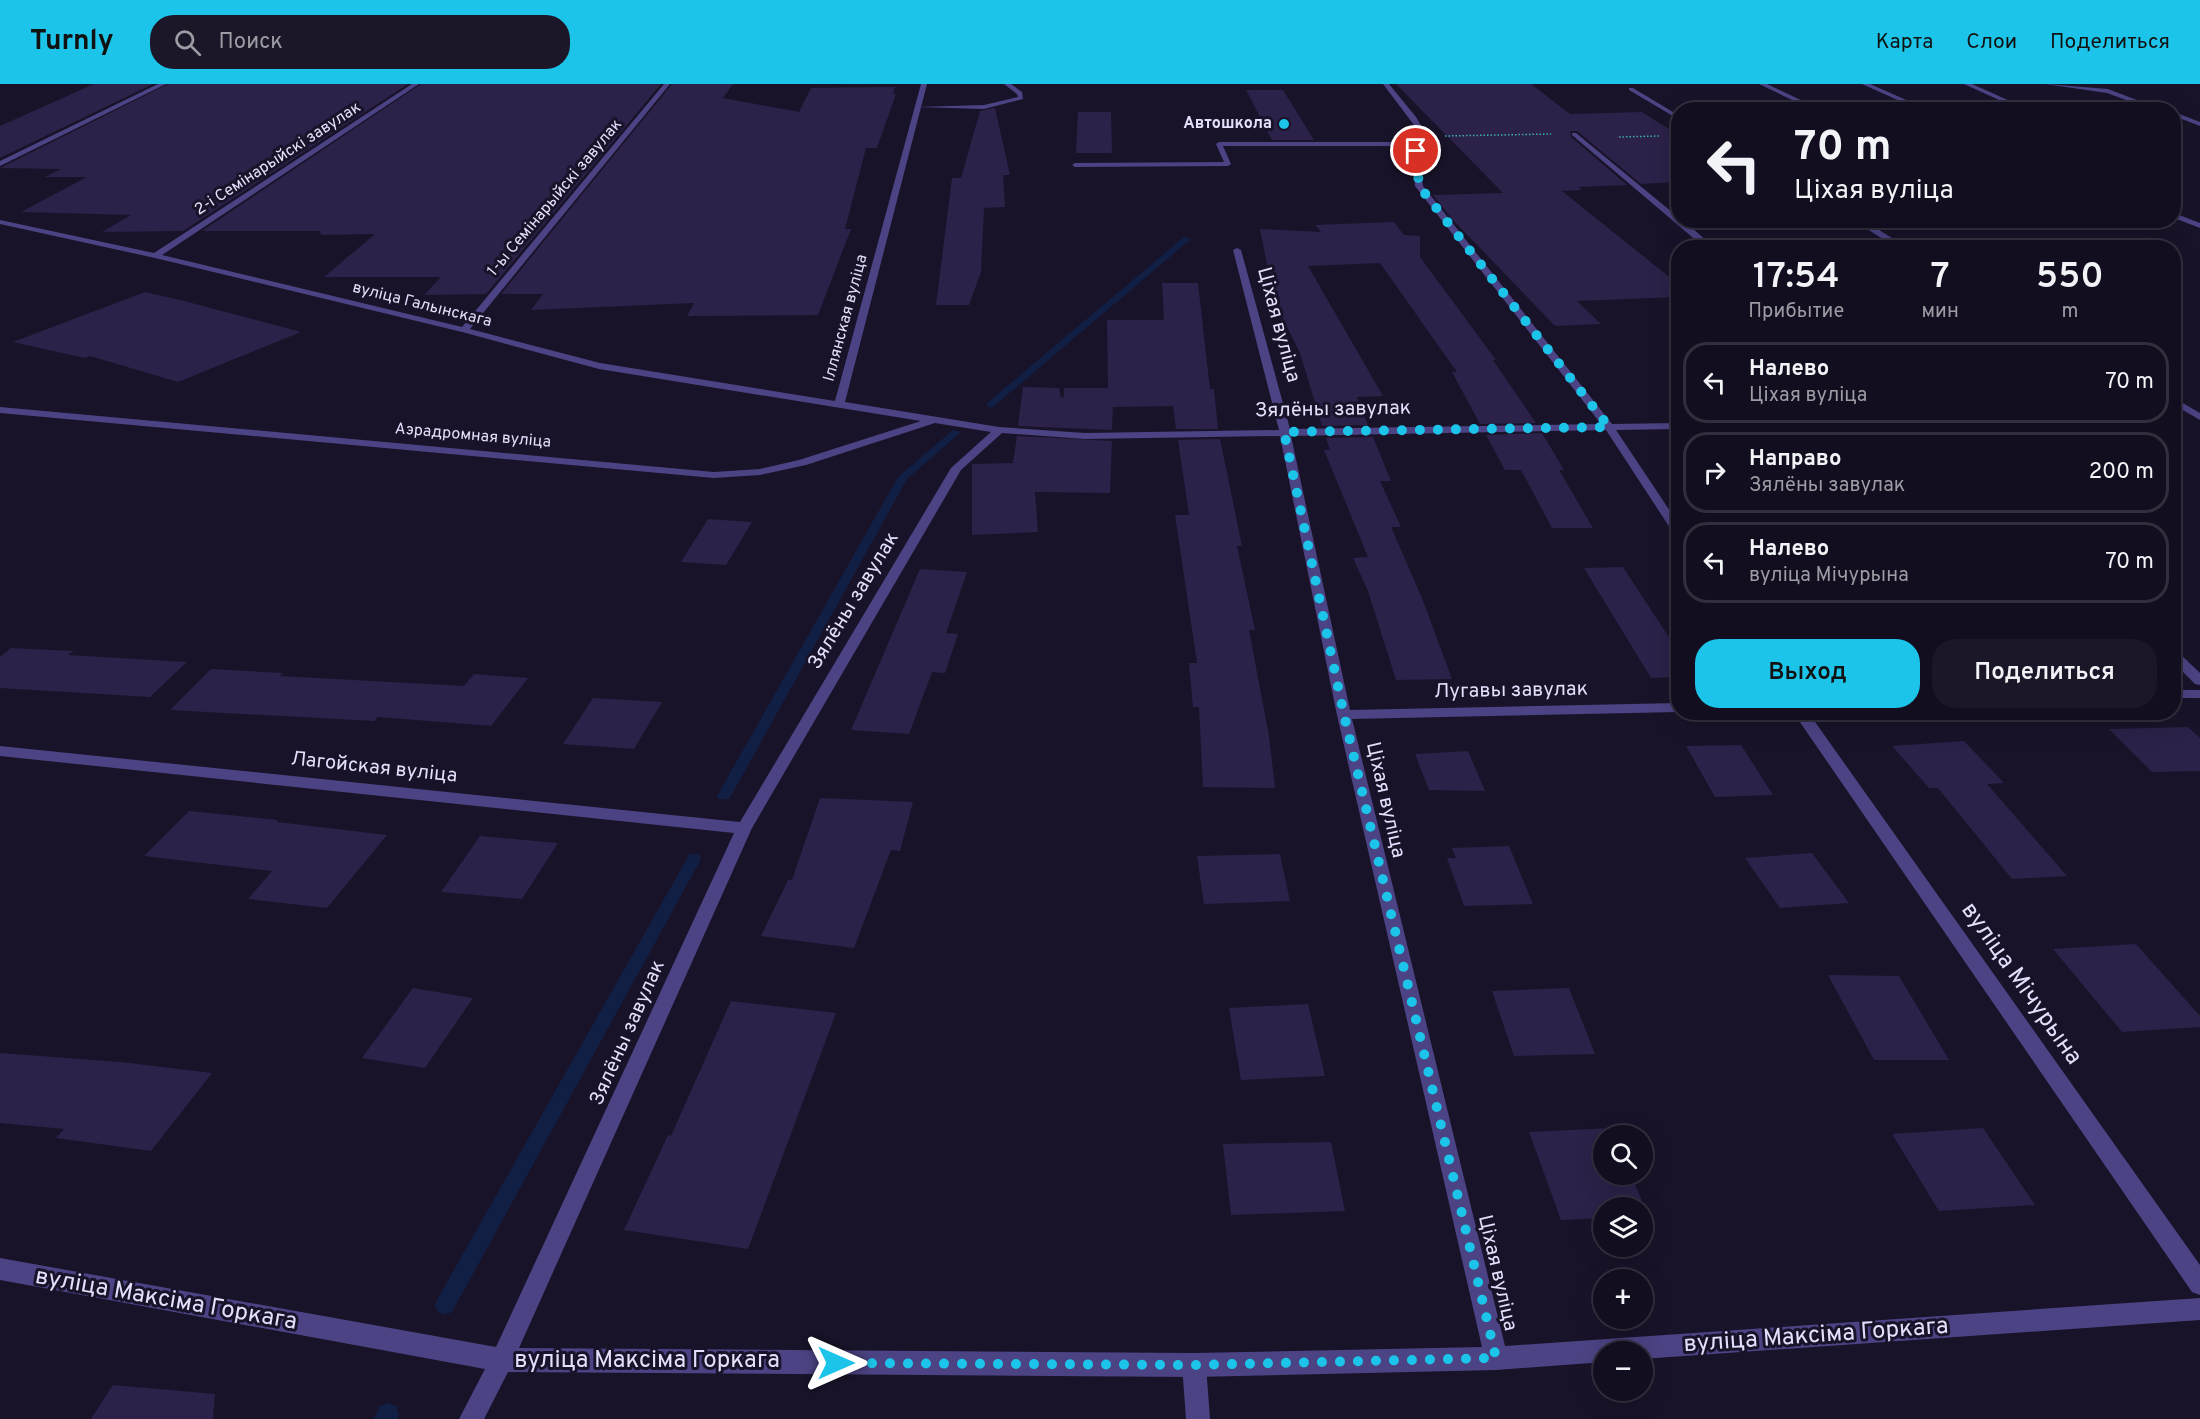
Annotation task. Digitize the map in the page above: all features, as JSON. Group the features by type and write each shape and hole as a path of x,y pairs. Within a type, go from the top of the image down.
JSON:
{"street":[{"path":"0,164 163,84"},
{"name":"2-і Семінарыйскі завулак","path":"155,256 416,84"},
{"name":"1-ы Семінарыйскі завулак","path":"464,330 667,84"},
{"name":"Іллянская вуліца","path":"924,84 839,404 999,430"},
{"path":"919,107 1009,104 1021,98 1020,93 1007,84"},
{"path":"1386,84 1420,129 1416,151 1419,186 1609,427 1671,520"},
{"path":"1762,84 1801,102"},
{"path":"1865,84 1907,102"},
{"path":"1967,84 2009,102"},
{"path":"2048,84 2108,91 2138,102"},
{"path":"1631,88 1671,113"},
{"path":"2181,117 2200,124"},
{"path":"1574,134 1671,215"},
{"path":"1075,165 1228,165 1219,144 1418,144"},
{"path":"2181,218 2200,226"},
{"name":"вуліца Галынскага","path":"0,222 155,256 464,330 599,366 839,404"},
{"path":"1687,228 1701,240"},
{"path":"1871,228 1891,240"},
{"name":"Ціхая вуліца","path":"1237,250 1284,432 1344,715 1496,1358"},
{"path":"2181,405 2198,414"},
{"name":"Аэрадромная вуліца","path":"0,411 714,474 760,472 802,463 937,420"},
{"path":"2181,414 2198,414"},
{"name":"Зялёны завулак","path":"471,1419 502,1360 744,828 957,468 999,430 1085,436 1671,426"},
{"path":"2181,663 2200,681"},
{"path":"2181,694 2200,694"},
{"name":"Лугавы завулак","path":"1344,715 1671,707"},
{"name":"вуліца Мічурына","path":"1806,720 2200,1284"},
{"name":"Лагойская вуліца","path":"0,751 744,828"},
{"name":"вуліца Максіма Горкага","path":"0,1269 502,1360 1194,1365 1496,1358 2200,1309"},
{"path":"1194,1365 1198,1419"}],"building":[{"path":"94,84 153,84 0,158 0,126"},
{"path":"168,84 408,84 183,231 102,232 131,215 21,212 87,177 45,177 61,169 0,168"},
{"path":"421,84 661,84 486,294 424,295 441,277 324,277 375,234 321,235 320,231 202,231"},
{"path":"672,84 733,84 723,98 799,112 811,88 895,87 893,94 896,94 877,148 866,148 845,229 851,229 818,315 687,316 694,303 531,310 543,294 501,294"},
{"path":"1396,84 1531,84 1570,114 1642,112 1671,131 1671,182 1641,184 1577,131 1570,131 1571,137 1627,185 1578,187 1582,190 1562,191 1671,278 1671,297 1577,301 1601,324 1555,326 1453,220 1433,195 1503,193"},
{"name":"Автошкола","path":"1246,90 1283,90 1314,140 1272,140"},
{"path":"995,108 1010,175 1003,175 1005,207 984,208 981,272 969,305 936,305 952,178 961,178 980,111"},
{"path":"1078,112 1111,112 1112,153 1076,153"},
{"path":"1394,222 1404,235 1420,236 1420,257 1496,360 1493,360 1536,423 1480,424 1452,372 1457,372 1380,263 1308,266 1383,396 1357,397 1368,425 1322,426 1300,353 1262,276 1269,275 1260,229 1321,232 1315,225"},
{"path":"1162,283 1198,283 1210,389 1214,389 1218,429 1176,429 1173,406 1113,407 1112,430 1018,426 1023,387 1059,388 1061,398 1064,397 1064,388 1108,388 1107,320 1164,320"},
{"path":"145,292 301,332 178,382 90,356 84,358 13,342"},
{"path":"1542,433 1564,470 1559,470 1593,528 1552,528 1521,470 1505,470 1486,435"},
{"path":"1017,436 1112,441 1110,493 1035,492 1038,532 972,535 972,464 1013,463"},
{"path":"1373,437 1391,481 1380,481 1401,527 1391,527 1422,598 1452,679 1396,680 1368,591 1353,558 1368,557 1324,450 1330,450 1326,438"},
{"path":"1220,439 1242,546 1237,546 1255,630 1249,630 1269,736 1275,788 1203,787 1199,707 1193,707 1189,663 1197,663 1175,515 1189,515 1178,440"},
{"path":"708,519 752,522 726,565 681,562"},
{"path":"1623,567 1671,640 1671,677 1651,678 1584,568"},
{"path":"920,569 967,572 946,633 958,634 945,673 932,672 909,734 851,730"},
{"path":"11,648 73,651 68,655 187,662 150,697 0,688 0,657"},
{"path":"211,669 283,673 280,676 464,686 474,674 528,678 491,726 378,717 374,721 170,710"},
{"path":"593,698 662,702 634,749 563,744"},
{"path":"2188,727 2200,738 2200,771 2152,772 2109,729"},
{"path":"1964,741 2004,783 1987,784 2067,876 2012,879 1938,788 1929,788 1892,746"},
{"path":"1741,745 1773,795 1715,797 1686,746"},
{"path":"1468,751 1485,791 1429,790 1415,754"},
{"path":"820,798 913,802 900,851 891,850 854,948 761,936 788,880 792,880"},
{"path":"189,811 387,835 327,908 248,899 272,871 144,856"},
{"path":"480,836 558,843 522,899 441,892"},
{"path":"1509,846 1533,904 1464,906 1447,858 1456,858 1452,848"},
{"path":"1812,853 1849,903 1780,908 1745,858"},
{"path":"1280,854 1290,901 1204,904 1197,856"},
{"path":"2136,944 2200,1016 2200,1027 2122,1032 2053,949"},
{"path":"1828,975 1899,976 1949,1060 1874,1060"},
{"path":"413,988 473,998 425,1068 362,1058"},
{"path":"1569,988 1595,1054 1514,1056 1492,991"},
{"path":"731,1001 836,1013 748,1249 624,1230 668,1135 671,1136"},
{"path":"1308,1004 1325,1076 1241,1080 1229,1008"},
{"path":"0,1053 121,1062 212,1073 151,1151 56,1138 64,1129 0,1123"},
{"path":"1983,1128 2035,1205 1939,1211 1892,1134"},
{"path":"1593,1129 1593,1185 1635,1185 1640,1197 1593,1197 1593,1219 1561,1220 1529,1132"},
{"path":"1331,1142 1345,1211 1231,1215 1223,1144"},
{"path":"113,1385 215,1394 213,1419 91,1419"}],"waterway":[{"path":"990,405 1187,239"},
{"path":"724,796 903,477 956,432"},
{"path":"445,1305 694,859"},
{"path":"385,1419 388,1414"}],"place":[{"name":"Автошкола","path":"1284,124"}],"route":[{"path":"836,1363 1194,1365 1496,1358 1344,715 1284,432 1609,427 1419,186 1416,151"}]}
